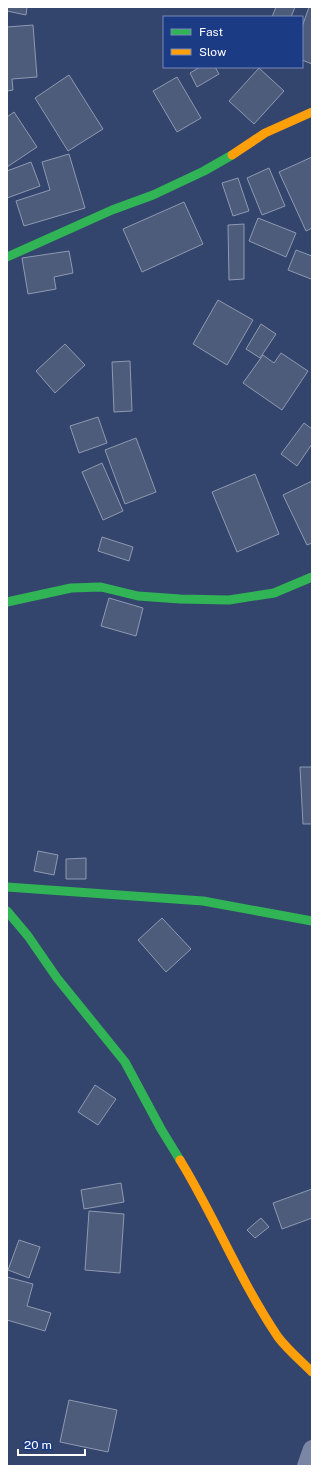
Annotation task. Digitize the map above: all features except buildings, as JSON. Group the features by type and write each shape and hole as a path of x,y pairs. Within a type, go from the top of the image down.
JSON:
{"street":[{"path":"7,257 106,212 153,195 204,171 239,151 265,132 312,112"},
{"path":"7,602 71,588 101,587 138,596 229,600 274,593 312,577"},
{"path":"7,887 203,901 312,921"},
{"path":"7,911 28,936 57,978 125,1062 161,1129 195,1185 252,1295 279,1338 312,1372"},
{"path":"306,1466 312,1448"}],"traffic: fast":[{"path":"7,257 112,210 153,195 204,171 232,155"},
{"path":"7,602 71,588 101,587 138,596 229,600 274,593 312,577"},
{"path":"7,887 203,901 312,921"},
{"path":"7,911 28,936 57,978 125,1062 161,1129 180,1160"}],"traffic: slow":[{"path":"232,155 265,133 312,112"},
{"path":"180,1160 264,1316 278,1337 312,1372"}]}
